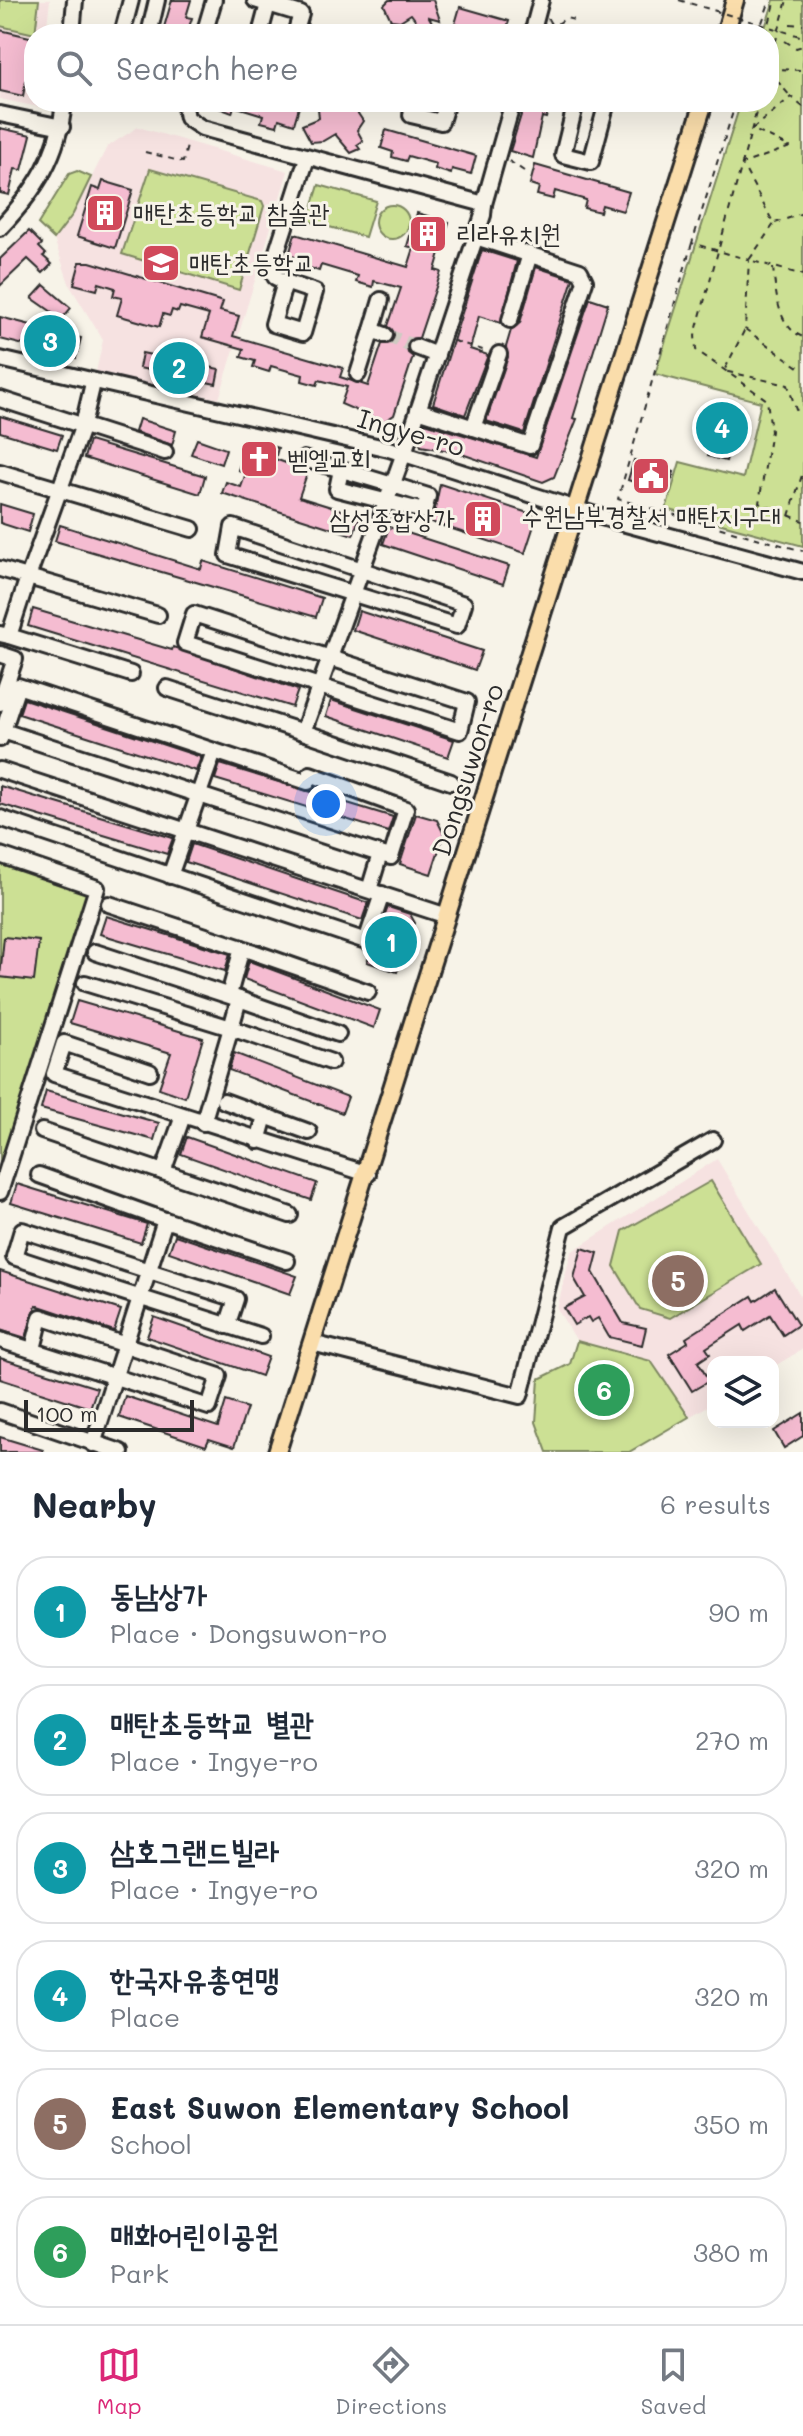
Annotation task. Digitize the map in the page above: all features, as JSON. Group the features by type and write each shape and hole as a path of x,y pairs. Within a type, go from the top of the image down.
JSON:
{"main road":[{"path":"728,24 735,0"},
{"name":"Dongsuwon-ro","path":"277,1452 368,1174 701,112"}],"street":[{"path":"73,24 75,0"},
{"path":"125,24 131,0"},
{"path":"151,24 157,0"},
{"path":"207,24 214,0"},
{"path":"261,24 262,2 301,14 298,24"},
{"path":"0,228 41,179 62,127 63,112"},
{"path":"186,112 187,118 202,128 484,204"},
{"path":"412,112 411,115 441,122 444,112"},
{"path":"303,732 437,355 476,237 510,112"},
{"path":"574,112 563,155 591,162 604,112"},
{"path":"0,114 62,127"},
{"path":"285,282 275,277 272,267 307,158"},
{"path":"418,410 530,446 585,281 580,271 476,237"},
{"path":"510,320 530,254"},
{"path":"358,374 378,333 381,300"},
{"path":"416,347 437,355"},
{"path":"473,428 499,354"},
{"name":"Ingye-ro","path":"0,359 404,453 576,509 803,572"},
{"path":"93,383 83,425 4,635 131,674"},
{"path":"0,399 165,452"},
{"path":"304,459 393,485 428,496 424,511 337,489 341,470"},
{"path":"0,472 192,529"},
{"path":"233,527 464,604 457,626 353,594 228,555 233,527"},
{"path":"0,569 158,615"},
{"path":"194,614 330,658 467,702 460,731 185,643 194,614"},
{"path":"0,654 15,659 0,703"},
{"path":"18,686 214,751 308,782 310,774 406,809 391,857 1,735 18,686"},
{"path":"167,688 451,782"},
{"path":"170,876 214,751"},
{"path":"0,770 447,916"},
{"path":"0,818 366,941 380,854"},
{"path":"0,855 97,888 0,1192"},
{"path":"109,904 368,992"},
{"path":"203,1123 231,1028 242,948"},
{"path":"95,952 338,1034"},
{"path":"85,983 331,1062"},
{"path":"150,1072 64,1043 54,1074 368,1174"},
{"path":"224,1101 309,1132"},
{"path":"163,1172 183,1116"},
{"path":"258,1141 265,1116"},
{"path":"42,1131 290,1215"},
{"path":"312,1343 520,1396 563,1227 713,1140"},
{"path":"39,1175 287,1261"},
{"path":"93,1444 165,1220"},
{"path":"227,1326 236,1299 22,1230 14,1257 227,1326 261,1336"},
{"path":"0,1340 209,1407 219,1376 41,1317 33,1349"},
{"path":"0,1411 121,1452"}],"path":[{"path":"679,0 759,24"},
{"path":"762,24 770,0"},
{"path":"769,24 776,0"},
{"path":"779,31 787,0"},
{"path":"544,7 551,24 566,18 574,20"},
{"path":"790,24 803,25"},
{"path":"779,30 803,37"},
{"path":"785,41 796,48 803,46 803,51"},
{"path":"779,69 803,70 803,61"},
{"path":"779,82 803,107"},
{"path":"779,107 791,97"},
{"path":"733,112 618,499 803,551"},
{"path":"756,112 695,335 696,350 767,400 771,431 759,503 803,521"},
{"path":"752,129 773,112"},
{"path":"742,164 790,147 752,129"},
{"path":"145,152 183,162 188,142"},
{"path":"504,160 524,171"},
{"path":"742,164 774,224"},
{"path":"724,371 745,329 749,260 774,224 803,213"},
{"path":"692,243 803,275"},
{"path":"772,266 780,312 797,335 803,337"},
{"path":"745,329 803,370"},
{"path":"442,337 481,349"},
{"path":"724,371 788,385 796,410 803,409"},
{"path":"789,517 803,472"}],"shaded area":[{"path":"0,0 50,0 47,24 24,24 24,104 0,99"},
{"name":"매탄초등학교","path":"138,127 288,171 219,399 96,372 103,340 70,286 54,239 73,214 107,147"},
{"path":"717,1159 803,1300 803,1349 779,1363 779,1356 707,1356 707,1406 689,1417 651,1361 577,1341 557,1309 571,1252"}],"green space":[{"path":"0,0 39,0 36,24 24,24 24,31 0,26"},
{"path":"774,0 803,0 803,546 666,509 680,462 743,478 761,402 655,374 738,112 779,112 779,24 766,24"},
{"path":"150,169 262,201 264,206 239,290 122,254"},
{"path":"77,171 91,177 73,214 54,239 38,224 69,174"},
{"path":"319,185 376,201 365,237 308,221"},
{"path":"392,205 404,210 409,222 404,234 392,239 380,234 375,222 380,210"},
{"path":"0,860 92,890 0,1180"},
{"path":"711,1181 761,1264 670,1318 640,1309 614,1266 623,1231"},
{"path":"577,1341 651,1361 689,1417 629,1452 547,1452 536,1422 539,1379 570,1364"}],"building":[{"path":"172,0 191,0 186,17 192,18 190,24 165,24"},
{"path":"389,0 433,0 440,20 429,17 433,24 418,24 411,14 400,21 391,20 384,5"},
{"path":"460,7 509,21 508,24 455,24"},
{"path":"0,30 24,36 24,91 23,96 0,91"},
{"path":"253,112 298,112 294,124 279,119 277,126 261,122 263,115"},
{"path":"318,112 357,112 363,121 357,130 363,141 357,145 360,149 351,153 335,134 323,141 311,142 302,125 319,118"},
{"path":"522,112 548,112 546,118 542,117 533,158 510,151"},
{"path":"0,128 31,135 22,170 15,169 9,195 0,193"},
{"path":"386,130 476,156 471,174 452,169 451,174 435,169 436,164 408,156 406,161 392,157 393,152 381,148"},
{"path":"535,165 629,192 623,211 602,205 600,212 584,208 586,200 555,191 553,199 537,195 539,187 530,184"},
{"name":"매탄초등학교 참솔관","path":"103,181 133,190 115,248 77,236 92,187 100,190"},
{"path":"417,213 449,222 435,270 441,272 419,338 410,339 406,344 408,353 413,357 394,415 383,422 341,404 347,387 319,380 317,385 302,381 303,375 271,366 269,372 253,367 255,361 241,357 244,349 202,337 209,315 180,307 178,312 172,310 170,316 163,314 159,327 117,315 122,298 113,296 115,288 99,283 97,290 74,284 80,262 90,262 223,302 220,311 239,316 233,336 343,368 340,377 368,386 382,344 391,343 395,338 388,326 401,288 374,281 373,287 356,282 358,276 321,265 319,271 302,266 304,260 289,255 295,234 408,267 414,248 407,246"},
{"path":"29,231 42,244 39,247 46,254 43,256 52,264 43,273 28,259 0,286 0,259"},
{"path":"482,250 517,261 501,323 479,316 470,349 488,355 465,415 433,404"},
{"path":"536,267 573,279 524,433 486,421 508,357 506,347 511,330 520,323"},
{"path":"44,285 71,308 62,319 32,298"},
{"path":"590,298 608,304 573,418 577,419 554,477 543,482 456,452 421,446 419,439 425,423 536,457"},
{"path":"0,317 81,338 76,358 0,339"},
{"path":"142,353 219,369 216,384 139,368"},
{"path":"711,406 743,415 734,448 730,447 726,461 708,456 711,443 701,441"},
{"path":"0,416 62,435 57,449 0,432"},
{"path":"139,419 176,431 172,445 135,432"},
{"path":"197,439 226,449 221,464 191,454"},
{"path":"249,440 278,448 275,459 308,471 299,497 360,516 353,535 222,493 226,482 241,487 246,473 238,470"},
{"path":"89,441 205,476 200,494 84,458"},
{"name":"수원남부경찰서 매탄지구대","path":"634,460 674,472 667,493 628,480"},
{"name":"삼성종합상가","path":"440,484 537,516 525,553 428,521 434,514"},
{"path":"0,504 33,514 28,532 0,523"},
{"path":"60,525 201,569 203,561 322,598 316,617 55,541"},
{"path":"389,527 509,566 503,584 383,544"},
{"path":"33,609 172,650 173,647 298,690 292,707 28,626"},
{"path":"359,611 482,651 475,670 353,630"},
{"path":"24,699 201,757 196,771 19,714"},
{"path":"331,700 454,740 448,757 326,716"},
{"path":"220,764 393,817 388,832 215,779"},
{"path":"0,786 173,838 167,854 0,804"},
{"path":"416,814 437,820 444,834 431,874 400,864"},
{"path":"192,844 368,903 362,920 186,862"},
{"path":"388,907 410,914 415,923 397,972 367,962"},
{"path":"106,916 230,954 225,971 100,934"},
{"path":"4,937 39,941 34,981 0,977"},
{"path":"249,961 380,1010 374,1028 244,979"},
{"path":"77,1001 203,1038 185,1097 159,1088 171,1053 70,1023"},
{"path":"234,1053 348,1097 342,1113 229,1070"},
{"path":"46,1091 159,1123 154,1140 41,1109"},
{"path":"187,1137 317,1183 311,1200 181,1154"},
{"path":"17,1184 147,1224 141,1243 11,1203"},
{"path":"175,1235 297,1276 290,1294 169,1252"},
{"path":"582,1248 598,1253 593,1272 623,1323 646,1328 642,1345 609,1337 598,1318 591,1322 588,1317 574,1325 564,1308 585,1297 574,1278"},
{"path":"0,1271 121,1310 114,1331 36,1305 26,1338 0,1330"},
{"path":"775,1288 798,1325 783,1335 770,1315 745,1331 742,1325 706,1348 710,1354 698,1362 707,1382 692,1391 669,1354 688,1342 686,1338 752,1296 755,1301"},
{"path":"154,1317 268,1357 261,1376 147,1337"},
{"path":"0,1358 97,1388 90,1408 0,1379"},
{"path":"125,1396 218,1427 226,1401 247,1408 234,1447 209,1439 206,1446 119,1417"},
{"path":"803,1413 803,1436 784,1448 774,1431"},
{"path":"0,1437 43,1450 43,1452 0,1452"}],"tunnel":[{"path":"385,335 416,347"}],"place":[{"name":"매탄초등학교 참솔관","path":"105,213"},
{"name":"리라유치원","path":"428,234"},
{"name":"매탄초등학교","path":"161,263"},
{"name":"삼호그랜드빌라","path":"50,341"},
{"name":"매탄초등학교 별관","path":"179,368"},
{"name":"한국자유총연맹","path":"722,428"},
{"name":"벧엘교회","path":"259,459"},
{"name":"수원남부경찰서 매탄지구대","path":"651,476"},
{"name":"삼성종합상가","path":"483,519"},
{"name":"동남상가","path":"391,942"},
{"name":"East Suwon Elementary School","path":"678,1281"},
{"name":"매화어린이공원","path":"604,1390"}]}
